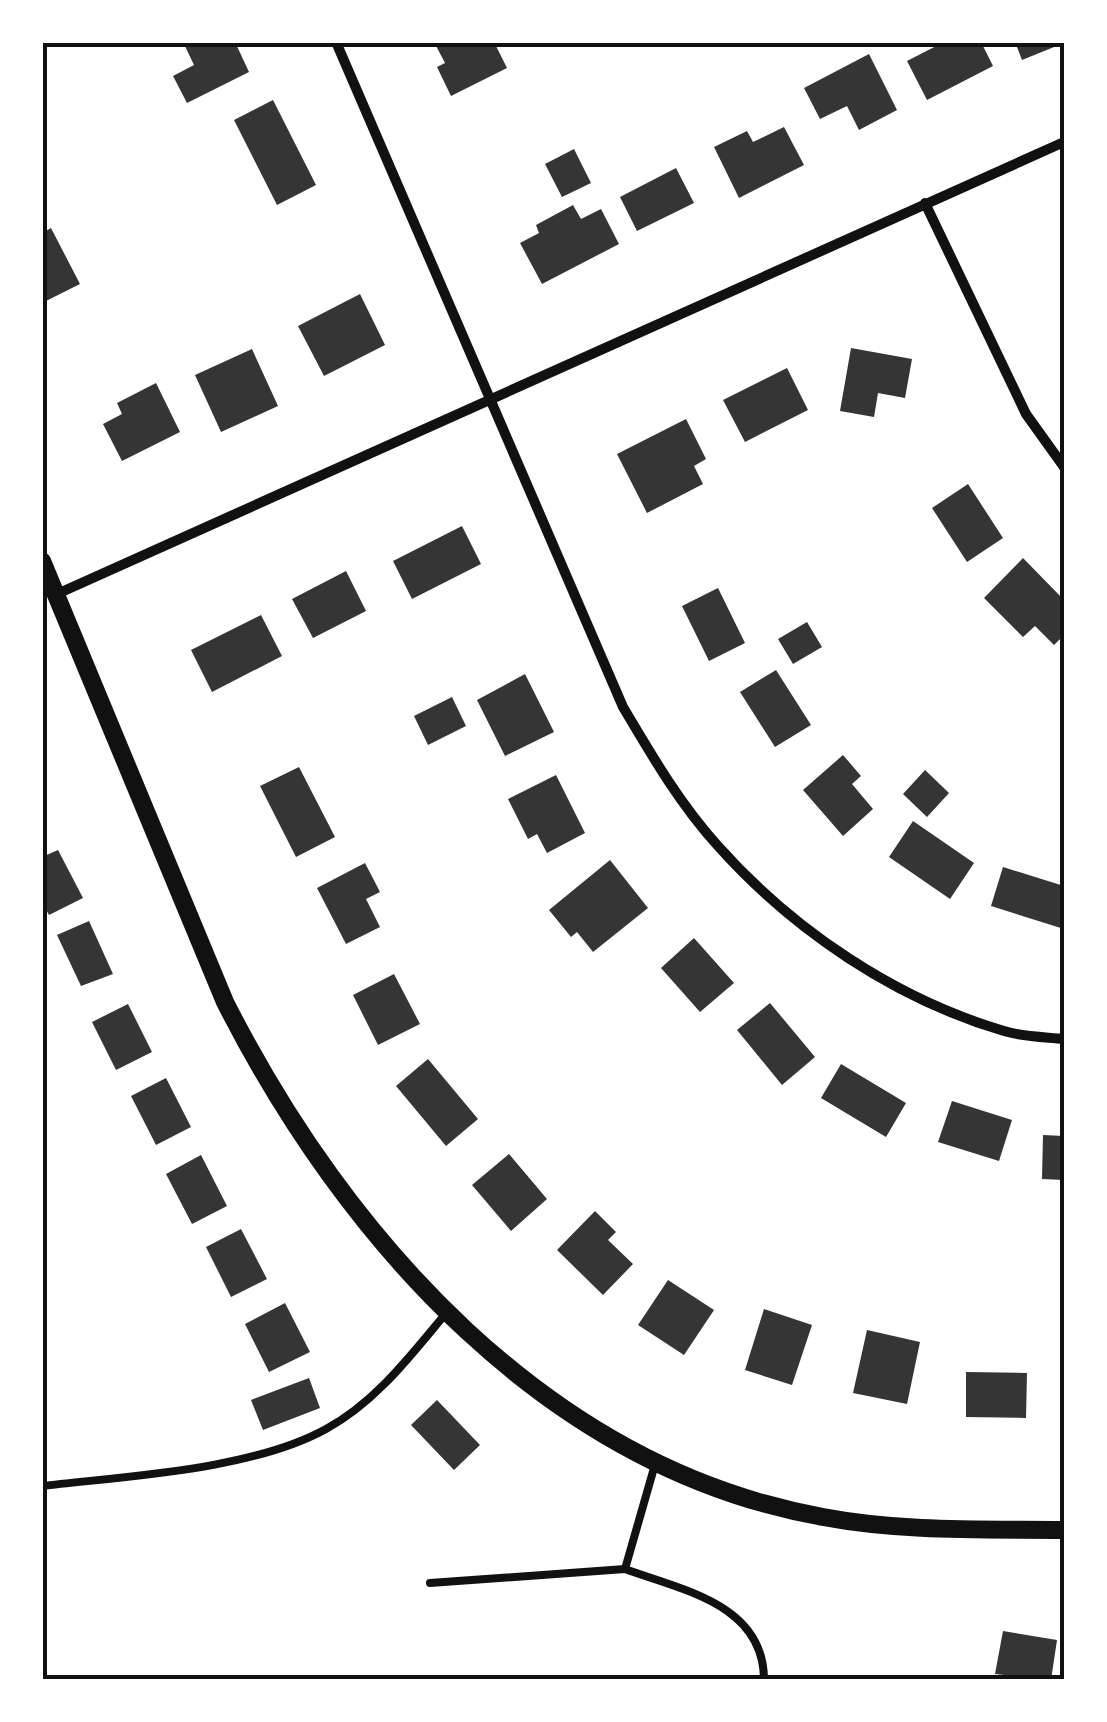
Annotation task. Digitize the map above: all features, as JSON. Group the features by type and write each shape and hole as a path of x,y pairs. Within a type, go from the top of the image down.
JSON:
{"street":[{"path":"336,42 623,707 669,784 717,846 788,913 834,949 952,1012 1008,1032 1064,1039"},
{"path":"57,594 1064,142"},
{"path":"925,203 1026,414 1064,468"},
{"path":"42,561 224,1002 258,1066 306,1144 372,1232 446,1312 530,1384 617,1442 750,1499 820,1517 892,1527 1064,1530"}],"lane":[{"path":"42,1486 136,1477 224,1462 296,1442 326,1429 378,1391 446,1312"},
{"path":"624,1569 656,1461"},
{"path":"430,1582 624,1569 712,1600 733,1612 753,1634 761,1651 764,1680"}],"building":[{"path":"183,42 235,42 249,72 187,103 173,76 194,65"},
{"path":"434,42 494,42 507,68 451,96 437,67 445,63"},
{"path":"944,42 981,42 993,66 927,100 907,61"},
{"path":"1015,42 1064,42 1064,43 1022,60"},
{"path":"869,54 897,110 859,130 847,106 820,119 804,88"},
{"path":"273,100 316,185 277,205 234,120"},
{"path":"784,127 804,165 739,198 714,147 747,131 753,142"},
{"path":"574,149 591,183 562,197 545,164"},
{"path":"676,168 694,203 637,231 620,197"},
{"path":"573,205 581,219 601,209 619,244 542,284 520,243 539,233 536,225"},
{"path":"51,228 80,284 42,303 42,233"},
{"path":"360,294 385,345 324,376 298,326"},
{"path":"851,348 912,359 905,398 878,393 874,417 840,411"},
{"path":"252,349 278,406 221,432 195,375"},
{"path":"787,368 808,410 745,442 723,400"},
{"path":"156,383 180,432 122,461 103,424 122,414 117,403"},
{"path":"686,419 706,459 694,466 703,484 647,513 617,454"},
{"path":"968,484 1003,538 967,562 932,508"},
{"path":"462,526 481,564 412,599 393,561"},
{"path":"1023,558 1064,600 1064,635 1054,645 1035,626 1023,637 984,598"},
{"path":"346,571 366,611 313,638 292,599"},
{"path":"718,588 745,643 709,661 682,606"},
{"path":"261,615 282,656 212,692 191,650"},
{"path":"807,622 822,647 793,664 778,639"},
{"path":"776,670 811,725 775,747 740,692"},
{"path":"525,674 554,732 505,756 477,700"},
{"path":"452,697 466,726 428,745 414,716"},
{"path":"843,755 861,776 852,784 873,809 843,836 803,790"},
{"path":"299,767 335,837 296,857 260,786"},
{"path":"925,770 949,793 927,817 903,794"},
{"path":"556,775 585,833 547,853 537,834 528,839 508,799"},
{"path":"913,821 974,863 950,899 889,857"},
{"path":"58,850 83,898 49,915 42,902 42,857"},
{"path":"610,860 648,908 593,952 577,932 571,937 549,910"},
{"path":"365,863 380,892 366,899 380,927 346,944 317,888"},
{"path":"1003,867 1064,886 1064,929 991,906"},
{"path":"89,921 113,974 81,986 57,935"},
{"path":"694,938 734,983 700,1012 661,968"},
{"path":"394,974 420,1024 378,1045 353,995"},
{"path":"770,1003 815,1057 782,1085 737,1030"},
{"path":"128,1004 152,1052 116,1070 92,1022"},
{"path":"428,1059 478,1119 446,1146 396,1086"},
{"path":"841,1064 906,1103 886,1137 821,1098"},
{"path":"166,1078 191,1127 156,1145 131,1096"},
{"path":"952,1101 1012,1120 999,1161 938,1142"},
{"path":"1043,1135 1064,1136 1064,1180 1042,1179"},
{"path":"509,1154 547,1199 511,1231 472,1185"},
{"path":"201,1155 227,1206 192,1224 166,1174"},
{"path":"595,1211 616,1232 608,1240 633,1264 603,1295 557,1250"},
{"path":"241,1229 267,1279 231,1297 206,1247"},
{"path":"668,1280 714,1310 684,1355 638,1325"},
{"path":"285,1303 310,1352 269,1372 245,1324"},
{"path":"764,1309 812,1325 792,1385 745,1370"},
{"path":"867,1330 920,1342 907,1404 853,1393"},
{"path":"966,1372 1027,1373 1026,1418 966,1417"},
{"path":"309,1378 320,1408 263,1430 251,1400"},
{"path":"437,1400 480,1445 454,1470 411,1425"},
{"path":"1003,1631 1057,1640 1051,1680 995,1674"}]}
